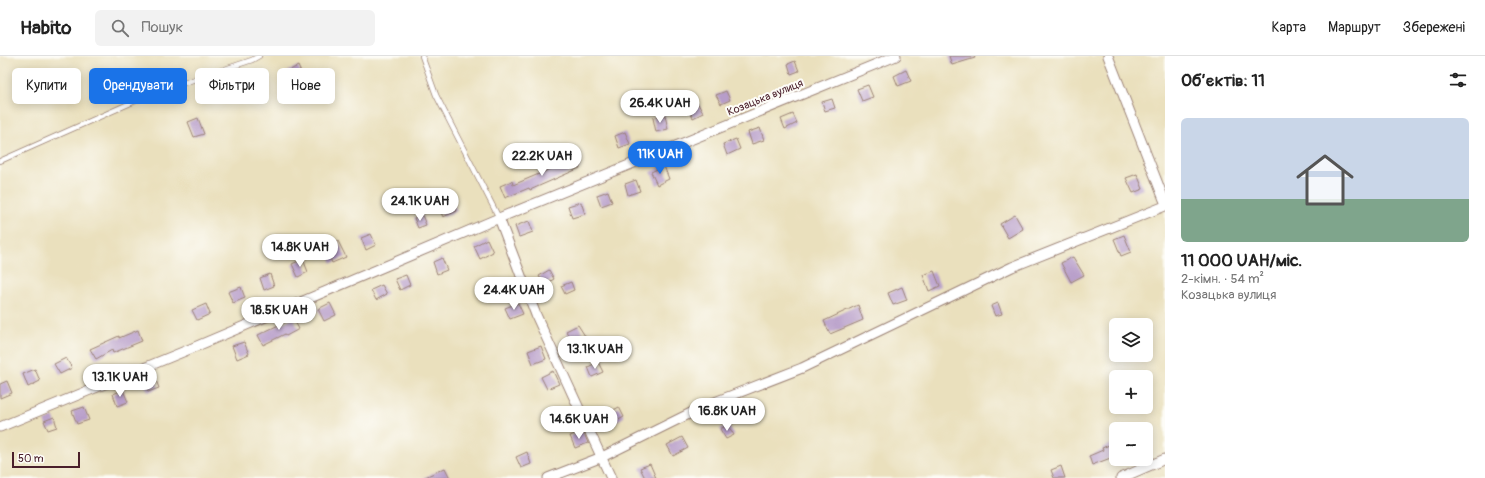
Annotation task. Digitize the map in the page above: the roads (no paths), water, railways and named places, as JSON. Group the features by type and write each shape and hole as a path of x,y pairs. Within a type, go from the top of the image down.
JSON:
{"street":[{"name":"Козацька вулиця","path":"0,427 190,349 499,218 896,56"},
{"path":"1108,56 1165,202"},
{"path":"548,478 602,457 707,405 802,368 1012,267 1165,206"},
{"path":"499,218 536,315 611,478"},
{"path":"1121,478 1165,459"}],"lane":[{"path":"0,161 151,94 252,60 259,56"},
{"path":"422,56 436,94 499,218"}]}
